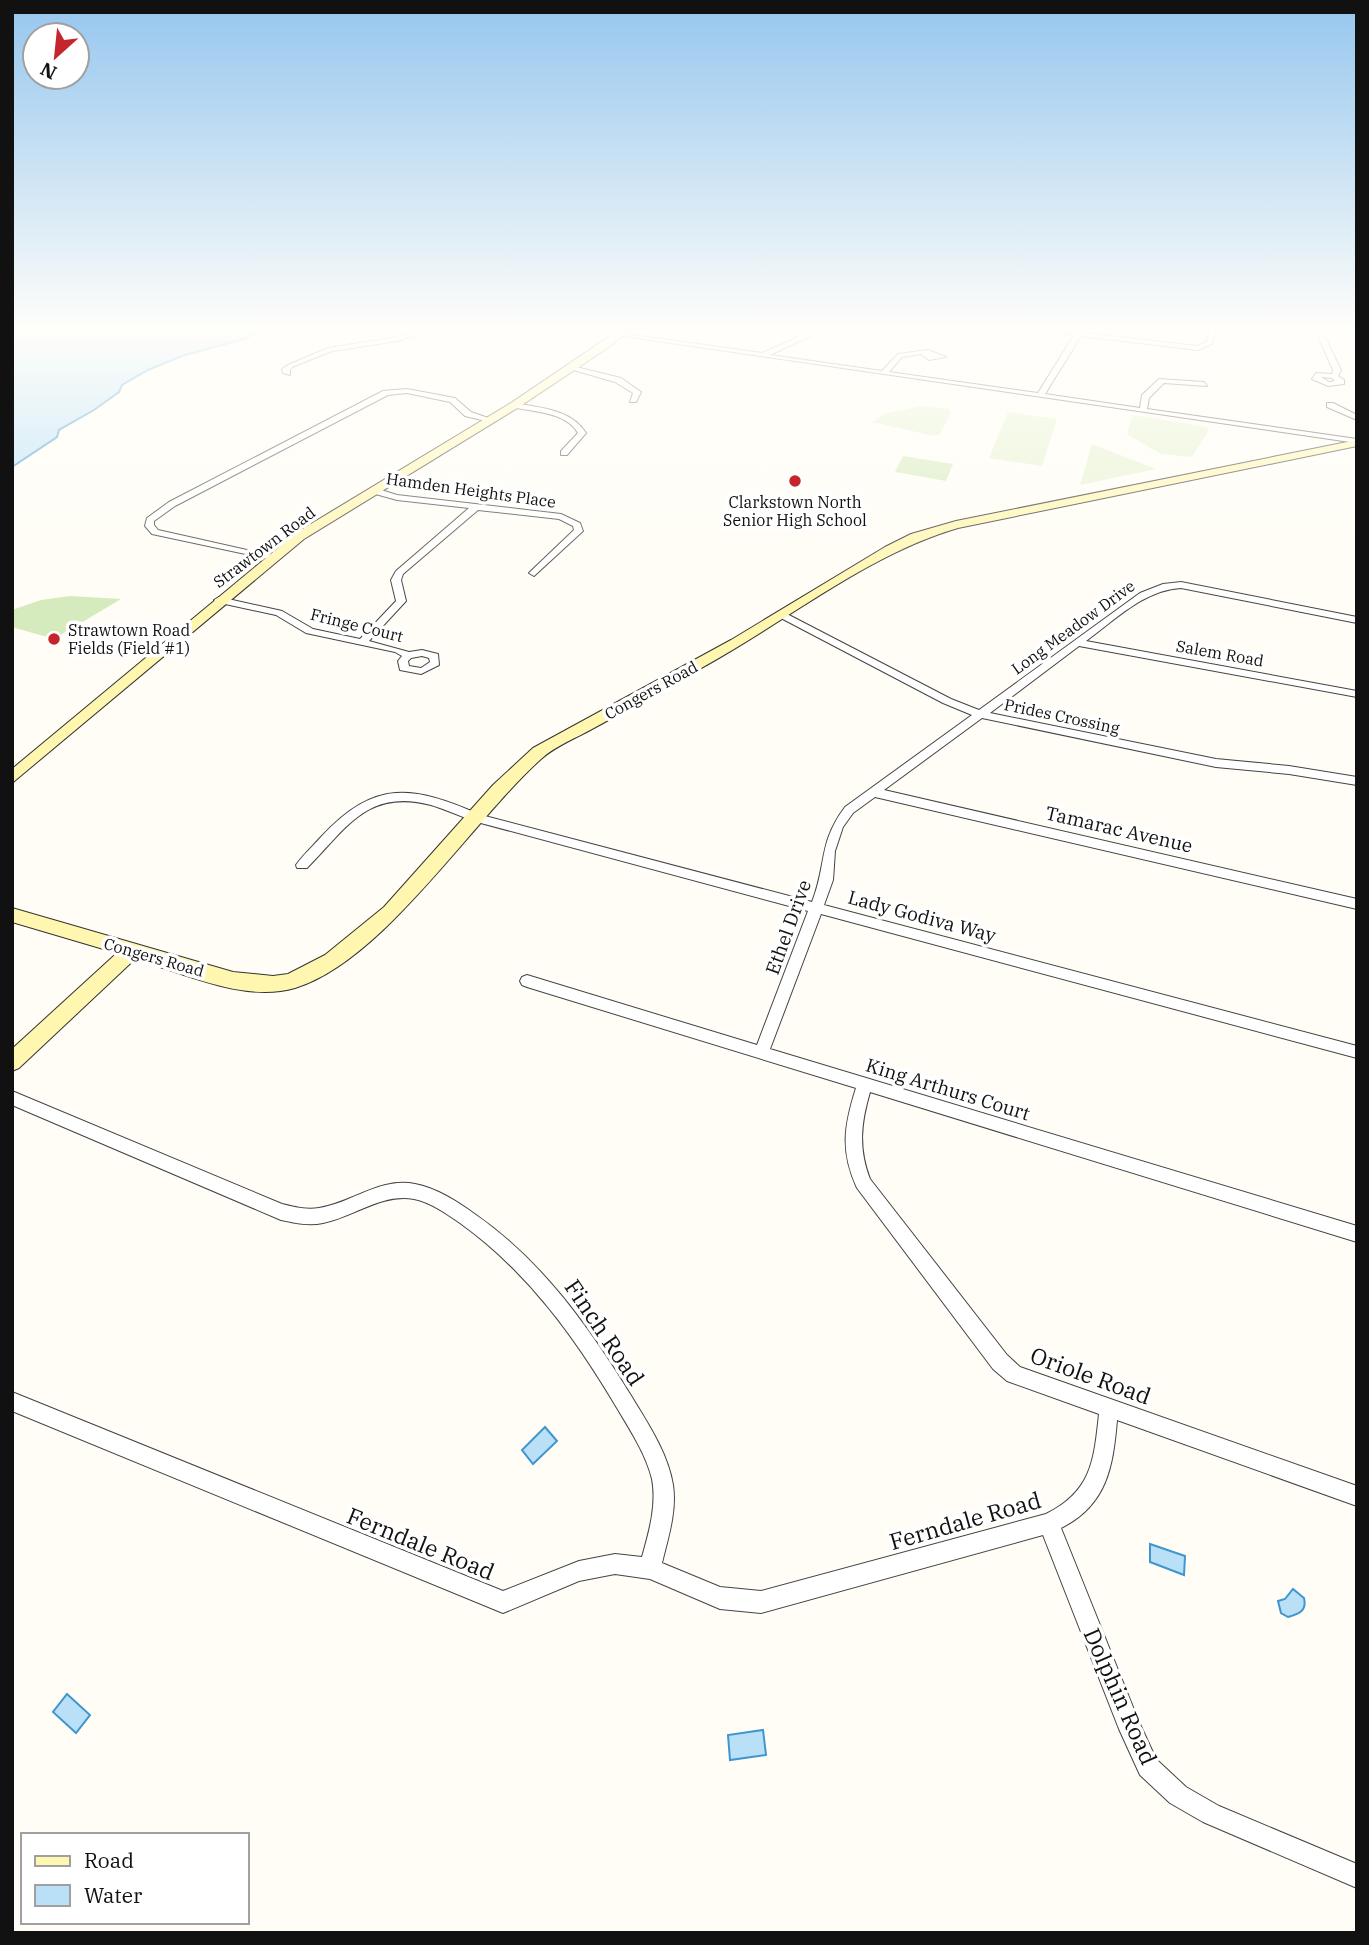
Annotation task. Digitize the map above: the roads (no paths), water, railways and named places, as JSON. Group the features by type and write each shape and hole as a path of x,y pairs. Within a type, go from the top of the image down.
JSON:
{"street":[{"path":"271,558 155,532 149,526 150,520 173,504 338,418"},
{"path":"482,418 490,420"},
{"name":"Strawtown Road","path":"12,778 271,558 326,518 494,418"},
{"path":"562,418 580,427 582,433 564,453"},
{"path":"1200,418 1357,442"},
{"name":"Congers Road","path":"12,915 233,980 273,984 292,981 312,972 361,939 429,872 506,782 539,752 782,615 889,550 936,530 1357,442"},
{"name":"Hamden Heights Place","path":"375,491 397,497 561,517 577,524 579,531 573,539 534,573"},
{"path":"362,642 401,601 396,580 399,573 476,507"},
{"name":"Long Meadow Drive","path":"980,714 1143,595 1166,586 1199,587 1357,620"},
{"name":"Fringe Court","path":"219,600 279,613 298,626 408,655"},
{"name":"Prides Crossing","path":"782,615 947,701 980,714 1216,763 1289,770 1357,781"},
{"name":"Salem Road","path":"1078,643 1357,694"},
{"name":"Ethel Drive","path":"761,1053 827,880 828,850 834,829 849,810 980,714"},
{"name":"Tamarac Avenue","path":"873,792 1357,904"},
{"name":"Lady Godiva Way","path":"302,865 351,815 379,800 422,798 444,803 477,818 1357,1052"},
{"path":"12,1062 131,951"},
{"name":"King Arthurs Court","path":"527,981 864,1086 1357,1234"},
{"name":"Oriole Road","path":"864,1086 853,1124 851,1155 863,1182 1000,1362 1030,1382 1109,1407 1357,1496"},
{"name":"Finch Road","path":"12,1098 281,1212 306,1217 328,1214 383,1193 411,1191 434,1198 480,1226 525,1265 567,1313 650,1447 663,1485 662,1518 650,1569"},
{"name":"Ferndale Road","path":"12,1401 503,1602 579,1571 615,1564 650,1569 720,1598 761,1602 1049,1523 1071,1515 1090,1495 1102,1468 1109,1407"},
{"name":"Dolphin Road","path":"1049,1523 1130,1729 1148,1767 1178,1795 1211,1814 1357,1876"}],"water":[{"path":"12,418 80,418 59,430 57,437 12,467"},
{"path":"545,1427 557,1441 533,1464 522,1450"},
{"path":"1150,1544 1185,1556 1184,1575 1150,1562"},
{"path":"1293,1589 1304,1598 1304,1606 1299,1613 1288,1617 1281,1613 1278,1601 1285,1599"},
{"path":"67,1694 90,1715 76,1733 53,1712"},
{"path":"763,1730 766,1755 730,1760 728,1735"}],"place":[{"name":"Clarkstown North Senior High School","path":"795,481"},
{"name":"Strawtown Road Fields (Field #1)","path":"54,639"}]}
